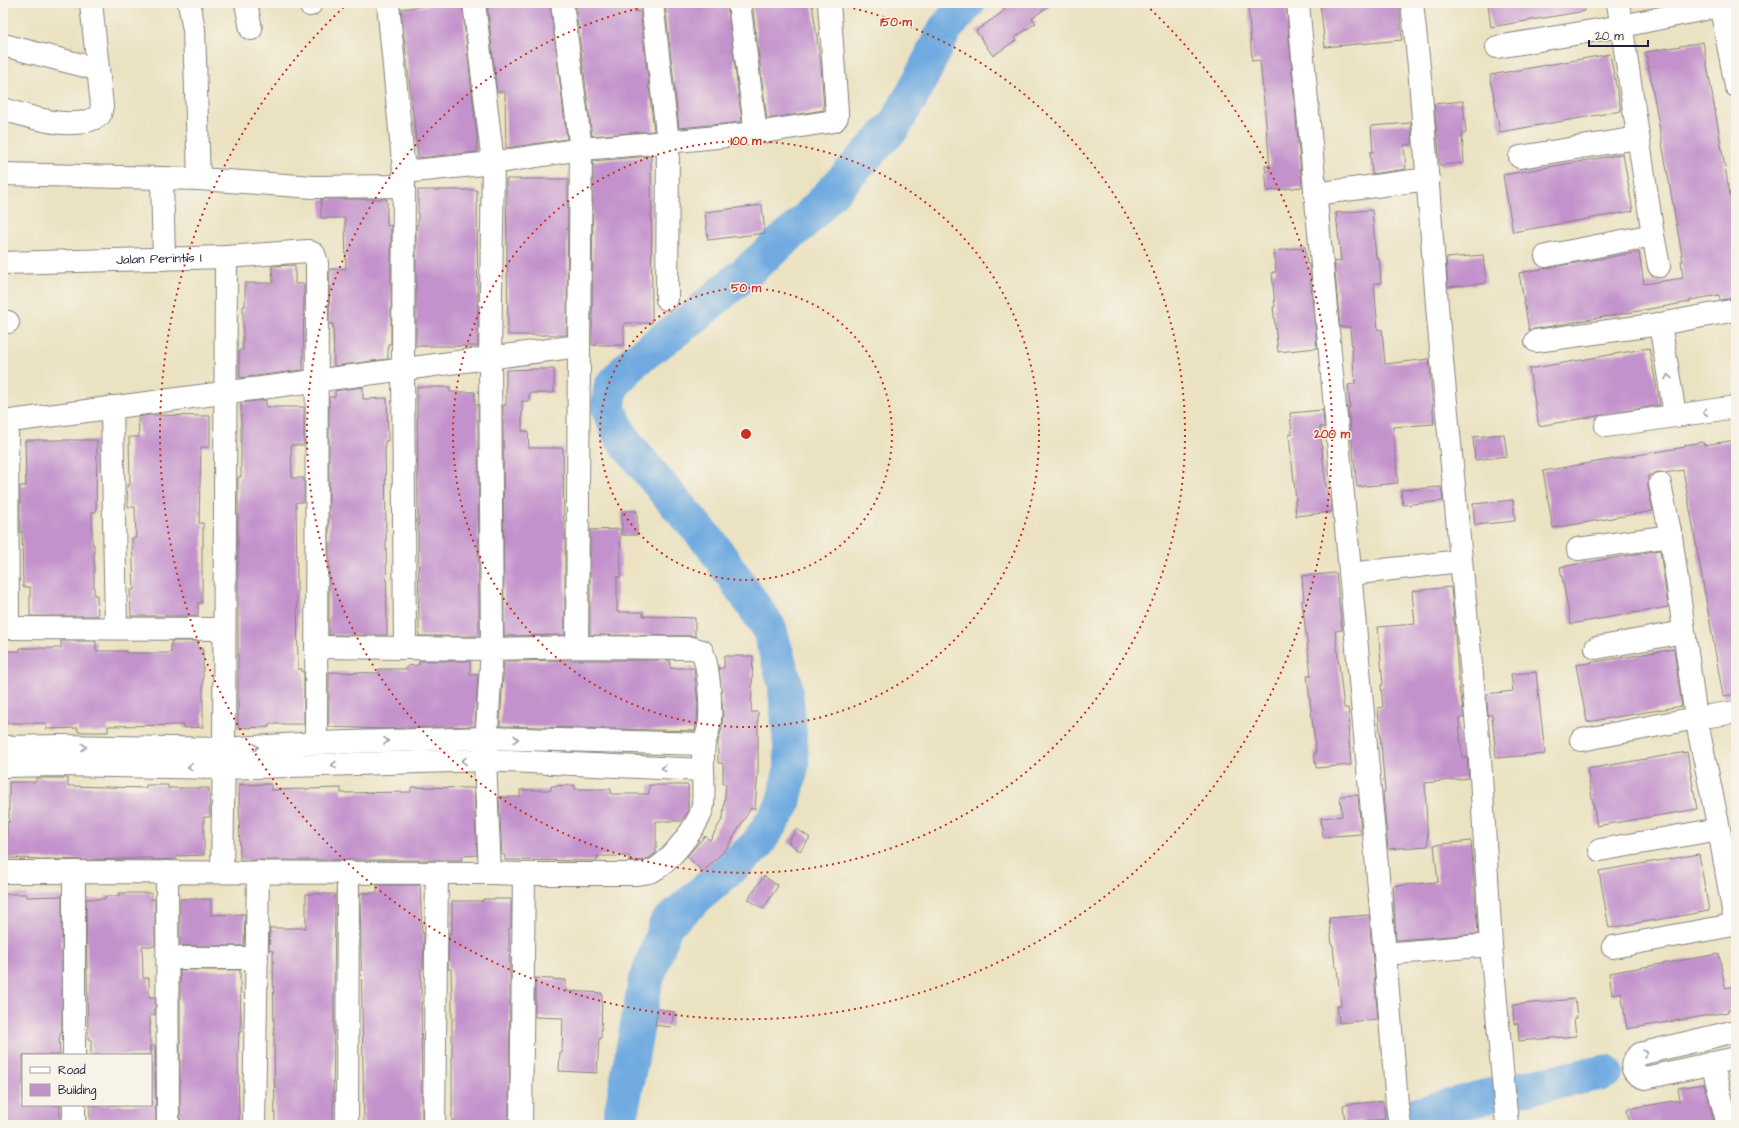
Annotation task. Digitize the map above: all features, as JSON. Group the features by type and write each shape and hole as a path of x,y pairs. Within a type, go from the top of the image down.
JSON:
{"street":[{"path":"3,109 37,119 73,124 94,119 100,115 102,106 91,3"},
{"path":"189,3 194,30 199,179"},
{"path":"246,3 251,30"},
{"path":"388,3 404,179 403,369 405,648"},
{"path":"474,3 493,163 490,358 492,649 488,738 485,760 490,873"},
{"path":"562,3 581,149 577,646"},
{"path":"652,3 668,142 667,299"},
{"path":"739,3 756,132"},
{"path":"3,174 199,179 314,187 404,179 581,149 668,142 756,132 834,120 837,117 829,3"},
{"path":"1298,3 1386,954 1398,1114"},
{"path":"1412,3 1419,66 1438,318 1480,759 1491,945 1507,1121"},
{"path":"1618,3 1659,266"},
{"path":"1497,47 1622,26 1725,4 1736,86"},
{"path":"3,45 97,69"},
{"path":"1520,158 1638,138"},
{"path":"162,179 164,259"},
{"path":"1315,194 1428,179"},
{"path":"1546,256 1653,235"},
{"name":"Jalan Perintis I","path":"3,263 226,257 308,251 314,254 317,263 316,381"},
{"path":"222,872 224,758 226,257"},
{"path":"1536,341 1660,324 1736,310"},
{"path":"1660,324 1675,415"},
{"path":"224,629 6,628 5,421 580,346"},
{"path":"316,381 316,743"},
{"path":"1606,426 1736,407"},
{"path":"112,408 116,628"},
{"path":"1613,947 1728,926 1732,923 1734,916 1719,829 1696,718 1671,536 1660,484"},
{"path":"1578,549 1671,536"},
{"path":"1350,574 1460,561"},
{"path":"1596,648 1684,632"},
{"path":"3,872 636,874 653,871 672,854 692,830 701,815 704,793 704,744 710,721 706,660 702,651 692,648 577,646 492,649 316,647"},
{"path":"1581,740 1696,718 1736,712"},
{"path":"224,758 316,743 488,738 704,744"},
{"path":"3,747 60,756 485,760 703,770"},
{"path":"3,766 60,756"},
{"path":"1600,850 1719,829"},
{"path":"74,872 74,1054"},
{"path":"167,872 168,1125"},
{"path":"254,1125 258,872"},
{"path":"347,1125 348,872"},
{"path":"434,1125 436,873"},
{"path":"521,1125 524,874"},
{"path":"1386,954 1491,945"},
{"path":"168,958 257,958"},
{"path":"1736,1031 1640,1054 1634,1061 1633,1065 1635,1073 1638,1076 1645,1078 1736,1058"},
{"path":"1712,1063 1728,1125"},
{"path":"74,1106 74,1125"}],"building":[{"path":"448,3 462,3 477,138 477,152 418,158 401,9"},
{"path":"487,3 550,3 567,139 506,148 505,92 497,92"},
{"path":"575,3 633,3 635,12 640,11 654,131 592,136"},
{"path":"665,3 727,3 742,122 679,128"},
{"path":"752,3 812,3 821,66 824,110 767,119"},
{"path":"1000,3 1053,3 1032,18 1036,23 1014,38 1016,40 993,56 976,31 1005,10"},
{"path":"1248,3 1286,3 1302,187 1267,191 1265,166 1270,166 1260,60 1252,61"},
{"path":"1320,3 1399,3 1402,40 1325,47"},
{"path":"1503,3 1584,3 1585,11 1491,27 1488,5"},
{"path":"1703,42 1736,230 1736,298 1720,300 1719,295 1690,300 1690,302 1529,330 1519,273 1639,252 1644,284 1683,278 1681,261 1683,261 1646,52"},
{"path":"1610,54 1621,111 1500,132 1490,75"},
{"path":"1463,101 1466,133 1462,134 1464,163 1440,165 1434,104"},
{"path":"1411,123 1412,144 1404,145 1406,169 1372,174 1370,152 1373,152 1371,126"},
{"path":"1623,154 1633,211 1513,232 1503,175"},
{"path":"651,156 652,323 624,323 624,345 592,345 593,161"},
{"path":"506,179 568,179 567,335 508,335"},
{"path":"418,190 477,190 478,346 416,346 416,225 418,225"},
{"path":"321,199 387,199 387,226 391,225 391,344 388,344 388,359 334,366 333,324 329,324 330,269 346,269 345,218 321,218"},
{"path":"762,205 765,233 708,240 705,212"},
{"path":"1372,210 1376,258 1379,258 1381,283 1374,283 1378,330 1382,329 1385,364 1429,359 1434,424 1393,427 1398,483 1357,487 1348,408 1350,407 1348,385 1355,384 1350,327 1340,327 1334,262 1341,261 1336,213"},
{"path":"1305,247 1307,264 1309,264 1317,348 1278,352 1273,307 1275,307 1272,272 1276,272 1274,251"},
{"path":"1483,255 1486,283 1448,287 1446,258"},
{"path":"295,265 295,284 304,284 303,370 240,378 239,350 243,350 243,306 245,306 245,283 273,283 272,266"},
{"path":"1649,348 1660,405 1539,426 1529,369"},
{"path":"554,369 554,393 529,393 529,401 522,401 522,431 528,431 529,448 563,448 565,635 504,636 503,405 506,405 506,370"},
{"path":"363,387 363,399 387,398 388,441 385,441 387,635 329,635 329,397 335,397 335,391"},
{"path":"417,387 450,387 450,392 475,392 475,405 478,405 479,636 419,636"},
{"path":"266,400 266,407 304,407 304,445 291,445 292,478 304,478 304,502 296,502 298,669 302,669 302,672 304,672 304,724 269,724 269,727 238,728 238,477 241,477 241,403"},
{"path":"1323,410 1324,427 1320,427 1324,471 1332,512 1296,516 1296,500 1289,435 1292,434 1290,413"},
{"path":"150,415 210,416 210,447 201,447 199,523 203,523 203,547 202,603 198,603 198,616 131,616 130,590 134,590 132,538 136,538 135,507 128,507 127,485 130,485 129,437 139,437 138,417"},
{"path":"1504,434 1507,456 1475,460 1473,437"},
{"path":"25,440 97,440 96,512 92,512 92,544 94,544 94,595 97,595 98,616 30,616 30,587 23,587 22,532 20,532 20,486 26,486"},
{"path":"1736,440 1736,694 1723,696 1683,470 1665,473 1658,472 1648,476 1648,487 1653,511 1553,528 1543,471 1685,447 1685,445 1703,442 1704,445"},
{"path":"1441,487 1443,501 1403,505 1401,490"},
{"path":"1513,500 1515,521 1475,525 1473,504"},
{"path":"622,511 637,511 637,535 622,535"},
{"path":"620,529 621,577 617,577 617,612 643,612 643,616 695,618 695,636 590,635 590,530"},
{"path":"1660,550 1668,607 1571,624 1560,567"},
{"path":"1336,573 1342,630 1335,631 1344,708 1348,708 1351,765 1316,768 1314,753 1316,753 1307,675 1311,675 1302,601 1304,601 1302,576"},
{"path":"1451,587 1460,696 1464,718 1460,718 1459,722 1462,757 1467,757 1469,778 1425,783 1428,846 1388,849 1378,708 1383,707 1381,685 1383,685 1378,627 1415,624 1412,591"},
{"path":"61,641 96,641 96,651 171,653 171,641 198,641 198,649 203,649 203,727 183,728 183,725 108,726 108,732 78,732 78,728 46,729 46,723 3,723 3,651 20,651 20,648 61,648"},
{"path":"1674,649 1682,706 1587,722 1576,665"},
{"path":"724,656 753,656 751,712 758,712 758,771 755,809 751,808 727,848 703,872 687,856 705,836 710,840 723,818 726,784 723,784 723,763 718,763 718,742 722,728 723,713 719,668 724,668"},
{"path":"670,660 670,668 694,668 698,704 695,731 500,726 504,661"},
{"path":"419,661 470,661 470,675 478,675 475,726 384,729 329,727 329,672 379,673 379,669 407,669 407,666 419,665"},
{"path":"1536,672 1545,754 1496,758 1492,715 1488,715 1486,694 1513,691 1511,674"},
{"path":"1687,752 1697,809 1597,826 1587,769"},
{"path":"36,778 68,778 68,786 146,788 146,785 168,785 168,788 209,788 210,817 204,817 204,855 177,856 177,859 152,860 152,858 87,860 7,858 9,782 36,782"},
{"path":"271,784 271,790 341,788 341,793 411,792 411,787 474,788 477,855 462,856 462,860 240,860 239,785"},
{"path":"575,785 575,789 611,789 611,794 649,794 649,785 688,785 688,811 682,821 656,821 656,853 646,860 629,862 629,856 597,856 597,861 505,860 505,855 502,855 499,797 520,797 520,790 551,790 551,786"},
{"path":"1358,795 1361,834 1323,837 1321,818 1342,816 1340,796"},
{"path":"797,829 810,838 800,851 788,842"},
{"path":"1471,841 1478,934 1396,940 1393,886 1438,882 1434,845"},
{"path":"1699,854 1709,911 1609,928 1599,871"},
{"path":"764,876 778,886 763,909 748,899"},
{"path":"377,885 420,885 422,933 424,933 423,969 421,969 422,1125 364,1125 360,893 377,893"},
{"path":"119,893 151,893 151,899 155,899 155,946 142,946 143,978 149,978 149,997 155,997 155,1015 150,1015 150,1054 91,1054 91,1039 88,1039 86,899 105,899 105,896 119,896"},
{"path":"3,894 27,894 27,897 62,896 62,1029 59,1039 60,1054 22,1054 22,1106 60,1106 60,1125 3,1125"},
{"path":"306,894 335,894 333,1125 275,1125 273,951 269,950 270,928 306,928"},
{"path":"180,899 211,899 211,915 245,914 244,946 180,946"},
{"path":"483,899 511,899 511,928 509,928 509,1125 452,1125 452,1001 451,969 448,969 449,933 452,933 452,901 483,901"},
{"path":"1369,915 1378,1019 1339,1023 1337,1006 1341,1006 1337,967 1335,967 1329,918"},
{"path":"1719,954 1725,988 1736,986 1736,1009 1727,1010 1728,1012 1627,1029 1621,993 1612,995 1609,973"},
{"path":"180,970 240,970 241,1032 239,1032 238,1054 239,1123 180,1125"},
{"path":"535,978 566,980 566,991 602,993 601,1039 599,1039 597,1073 559,1071 560,1052 562,1053 563,1018 535,1017"},
{"path":"1575,999 1577,1018 1574,1018 1576,1036 1519,1041 1518,1023 1514,1024 1513,1005"},
{"path":"658,1009 674,1012 671,1027 655,1025"},
{"path":"151,1046 155,1046 156,1125 90,1125 90,1106 152,1106"},
{"path":"1704,1084 1715,1125 1630,1125 1627,1109 1680,1100 1678,1088"},
{"path":"1383,1101 1385,1119 1345,1123 1343,1105"}],"waterway":[{"path":"619,1125 645,984 666,924 756,846 783,805 792,764 785,683 769,628 712,545 621,437 608,408 611,387 634,361 695,316 801,225 894,126 915,90 945,29 968,3"},
{"path":"1380,1125 1507,1091 1606,1072"}]}
